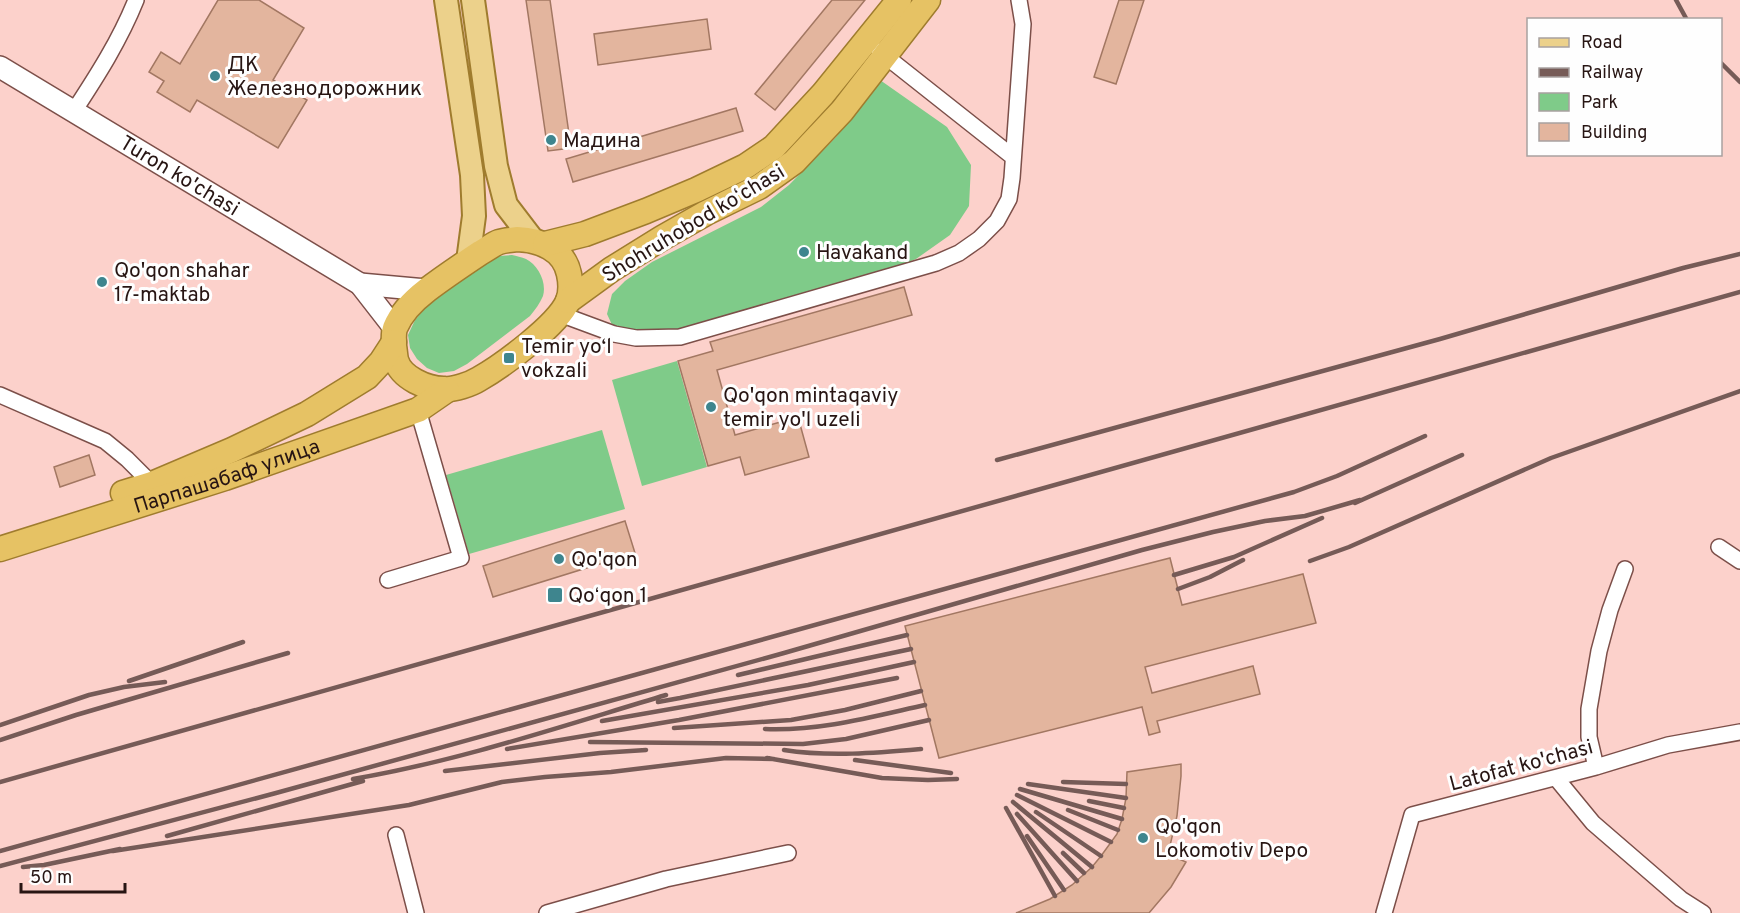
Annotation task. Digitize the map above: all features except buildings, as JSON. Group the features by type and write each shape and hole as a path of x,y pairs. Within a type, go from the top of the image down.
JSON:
{"highway":[{"name":"Shohruhobod koʻchasi","path":"564,308 612,270 662,238 759,187 794,162 842,111 899,0"},
{"name":"Shohruhobod koʻchasi","path":"539,242 585,234 646,212 746,165 774,147 823,94 928,0"},
{"path":"517,239 539,242 558,253 567,267 571,285 564,308 543,333 477,381 447,390 425,385 406,375 396,362 394,336 402,315 412,303 426,290 498,242 517,239"},
{"name":"Парпашабаф улица","path":"0,532 152,484 232,450 307,414 367,377 381,362 394,336"},
{"name":"Парпашабаф улица","path":"0,549 225,478 418,410 447,390"}],"main road":[{"path":"446,0 472,175 474,216 461,266"},
{"path":"473,0 496,166 506,205 539,242"},
{"name":"Turon ko'chasi","path":"0,67 360,284 394,336"},
{"name":"Turon ko'chasi","path":"360,284 426,290"}],"street":[{"path":"74,111 97,77 128,21 136,0"},
{"path":"564,308 614,334 636,338 680,337 936,263 959,253 979,239 997,221 1009,199 1023,24 1019,0"},
{"path":"875,48 1013,157"},
{"path":"0,395 105,441 152,484"},
{"path":"388,580 461,558 418,410"},
{"path":"1719,547 1740,561"},
{"path":"1596,767 1589,737 1589,709 1599,651 1610,610 1625,569"},
{"name":"Latofat ko'chasi","path":"1384,913 1412,815 1556,778 1668,745 1740,732"},
{"path":"1556,778 1593,823 1681,899 1703,913"},
{"path":"396,835 416,913"},
{"path":"546,913 666,879 788,853"}],"green space":[{"path":"880,80 947,127 971,165 969,206 950,235 916,259 860,282 664,333 628,334 613,327 607,314 612,294 625,281 652,262 761,207 789,185 836,137"},
{"path":"512,255 530,262 538,270 543,280 543,296 534,311 467,364 454,371 439,373 427,368 410,348 408,335 415,320 425,308 488,260"},
{"path":"677,361 707,467 642,486 612,380"},
{"path":"602,430 625,509 469,554 446,475"}],"railway":[{"path":"1676,0 1686,18"},
{"path":"1722,64 1740,82"},
{"path":"997,460 1740,254"},
{"path":"0,782 1740,292"},
{"path":"1310,561 1349,547 1551,458 1740,391"},
{"path":"0,851 1294,492 1337,476 1425,436"},
{"path":"1355,503 1462,455"},
{"path":"0,866 276,793 784,653 1142,550 1265,521 1305,516 1360,500"},
{"path":"1174,575 1234,557 1322,518"},
{"path":"1178,589 1210,577 1243,560"},
{"path":"738,675 907,635"},
{"path":"129,681 243,642"},
{"path":"658,702 911,649"},
{"path":"0,740 76,715 288,653"},
{"path":"602,721 808,685 914,662"},
{"path":"507,749 679,720 897,678"},
{"path":"0,725 89,695 124,687 165,682"},
{"path":"674,728 791,720 845,710 921,691"},
{"path":"353,779 471,753 666,695"},
{"path":"765,729 806,728 925,705"},
{"path":"590,742 803,744 846,739 929,720"},
{"path":"784,750 835,754 921,749"},
{"path":"445,771 646,750"},
{"path":"113,851 409,805 502,782 726,758 774,759"},
{"path":"767,758 882,778 957,779"},
{"path":"855,760 951,773"},
{"path":"167,836 363,781"},
{"path":"1063,782 1126,784"},
{"path":"1028,784 1126,798"},
{"path":"1020,789 1122,819"},
{"path":"1017,795 1111,842"},
{"path":"1089,801 1124,808"},
{"path":"1013,802 1092,867"},
{"path":"1006,808 1055,896"},
{"path":"1068,810 1118,830"},
{"path":"1036,812 1101,856"},
{"path":"1017,814 1077,881"},
{"path":"1027,836 1064,890"},
{"path":"23,867 44,865 120,849"},
{"path":"1063,853 1084,873"}],"place":[{"name":"ДК Железнодорожник","path":"215,76"},
{"name":"Мадина","path":"551,140"},
{"name":"Havakand","path":"804,252"},
{"name":"Qo'qon shahar 17-maktab","path":"102,282"},
{"name":"Temir yo‘l vokzali","path":"509,358"},
{"name":"Qo'qon mintaqaviy temir yo'l uzeli","path":"711,407"},
{"name":"Qo'qon","path":"559,559"},
{"name":"Qoʻqon 1","path":"555,595"},
{"name":"Qo'qon Lokomotiv Depo","path":"1143,838"}]}
